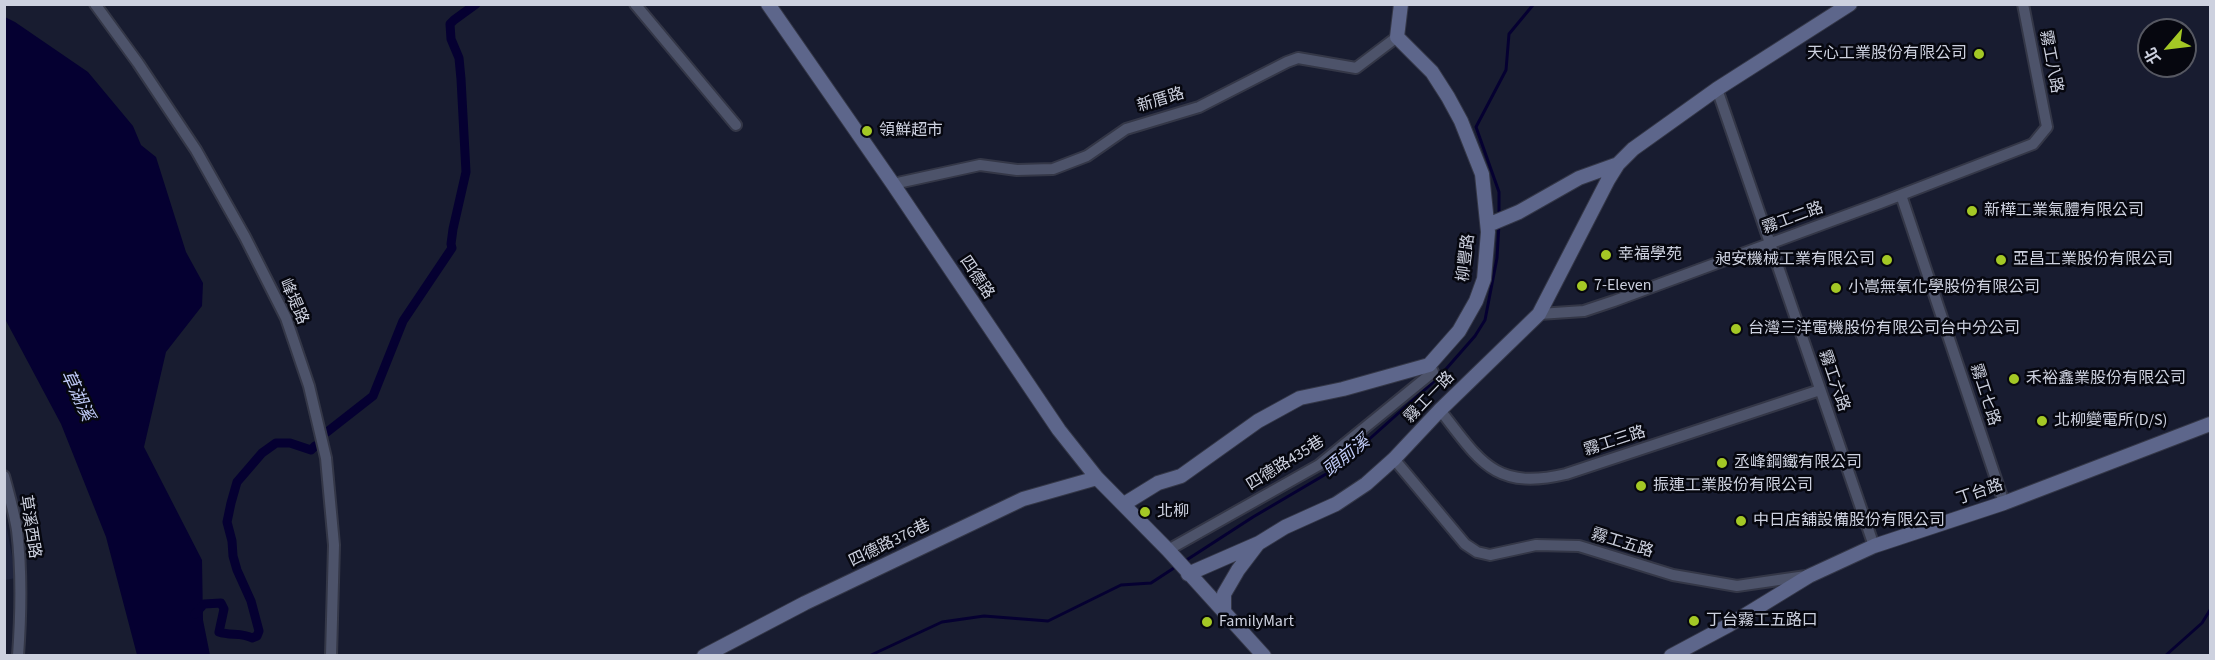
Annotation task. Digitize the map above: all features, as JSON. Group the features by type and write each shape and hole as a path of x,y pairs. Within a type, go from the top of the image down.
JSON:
{"street":[{"name":"峰堤路","path":"95,4 196,150 245,237 286,318 309,386 326,458 334,545 331,656"},
{"path":"635,4 736,125"},
{"name":"四德路","path":"768,4 1059,430 1097,477 1186,572"},
{"path":"1401,4 1397,37 1432,72 1461,121 1482,174 1488,225"},
{"name":"柳豐路","path":"1430,365 1459,331 1476,302 1484,279 1488,225 1519,212 1579,178 1618,164 1633,149 1717,89 1850,4"},
{"name":"霧工八路","path":"2023,4 2047,127"},
{"name":"新厝路","path":"893,184 980,165 1017,170 1053,169 1087,156 1126,129 1199,107 1287,62 1298,58 1356,68 1397,37"},
{"name":"霧工六路","path":"1717,89 1772,243 1874,546"},
{"name":"霧工二路","path":"1539,314 1584,311 1772,243 2033,144 2047,127"},
{"name":"霧工一路","path":"1186,572 1259,543 1285,527 1336,504 1366,484 1394,459 1440,410 1539,314 1618,164"},
{"name":"霧工七路","path":"1901,195 2004,503"},
{"path":"1124,504 1158,483 1181,476 1258,421 1300,398 1430,365"},
{"name":"四德路435巷","path":"1170,554 1318,465 1433,372 1430,365"},
{"name":"霧工三路","path":"1440,410 1477,457 1498,473 1527,480 1566,474 1820,390"},
{"name":"丁台路","path":"1671,656 1729,625 1809,576 1874,546 2004,503 2211,424"},
{"name":"霧工五路","path":"1394,459 1465,544 1477,552 1490,555 1536,545 1579,546 1673,576 1737,586 1809,576"},
{"name":"草溪西路","path":"4,476 17,529 21,604 18,656"},
{"name":"四德路376巷","path":"704,656 805,603 1023,499 1097,477"},
{"path":"1224,611 1224,594 1238,570 1259,543"},
{"path":"1186,572 1264,656"}],"shaded area":[{"path":"4,512 16,578 5,580 4,580"}],"water":[{"name":"草湖溪","path":"5,17 88,72 133,126 141,145 156,157 186,252 203,283 202,306 166,352 144,447 202,560 203,620 210,655 137,655 106,537 61,424 5,319"}],"waterway":[{"path":"327,432 373,396 403,321 452,248 453,229 466,172 459,58 451,39 450,24 476,4"},
{"name":"頭前溪","path":"1499,217 1499,192 1476,127 1506,70 1509,34 1533,5"},
{"name":"頭前溪","path":"1185,561 1253,517 1338,467 1439,377 1475,336 1485,320 1497,258 1499,224"},
{"path":"195,614 204,604 221,603 224,609 219,632 252,638 257,636 259,631 251,601 237,570 227,522 237,482 262,453 276,443 290,443 311,450 315,446"},
{"name":"頭前溪","path":"869,656 942,622 984,616 1048,621 1121,585 1151,583 1177,566"},
{"path":"2165,656 2202,623 2210,610"}],"place":[{"name":"天心工業股份有限公司","path":"1979,54"},
{"name":"領鮮超市","path":"867,131"},
{"name":"新樺工業氣體有限公司","path":"1972,211"},
{"name":"幸福學苑","path":"1606,255"},
{"name":"昶安機械工業有限公司","path":"1887,260"},
{"name":"亞昌工業股份有限公司","path":"2001,260"},
{"name":"7-Eleven","path":"1582,286"},
{"name":"小嵩無氧化學股份有限公司","path":"1836,288"},
{"name":"台灣三洋電機股份有限公司台中分公司","path":"1736,329"},
{"name":"禾裕鑫業股份有限公司","path":"2014,379"},
{"name":"北柳變電所(D/S)","path":"2042,421"},
{"name":"丞峰鋼鐵有限公司","path":"1722,463"},
{"name":"振連工業股份有限公司","path":"1641,486"},
{"name":"北柳","path":"1145,512"},
{"name":"中日店舖設備股份有限公司","path":"1741,521"},
{"name":"丁台霧工五路口","path":"1694,621"},
{"name":"FamilyMart","path":"1207,622"}]}
